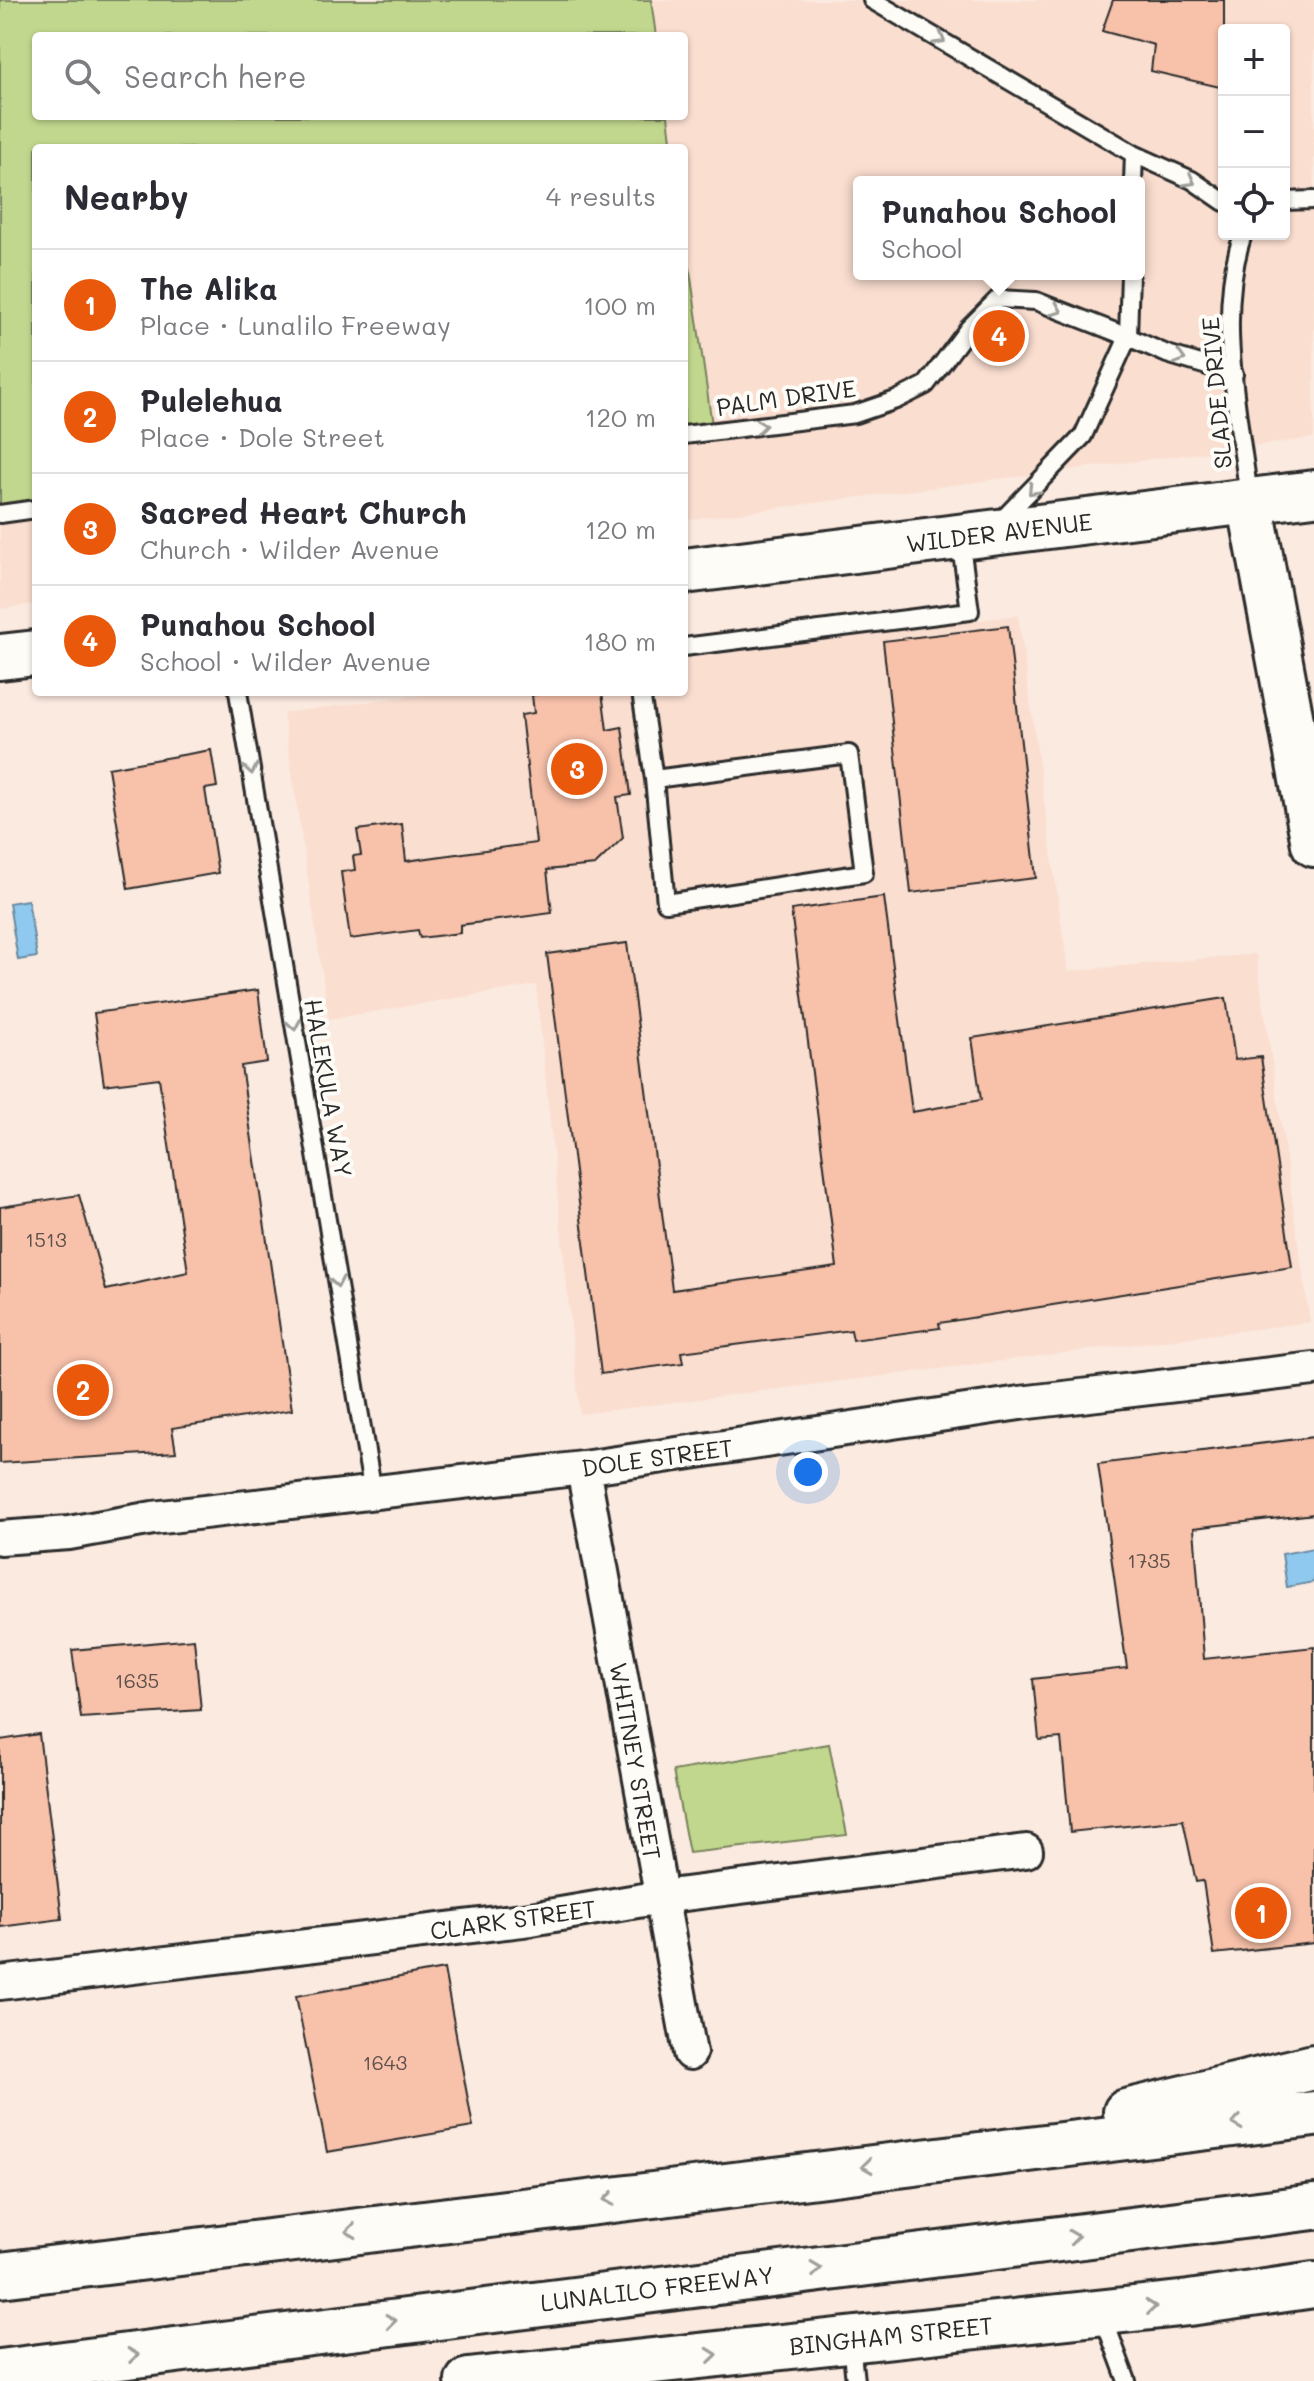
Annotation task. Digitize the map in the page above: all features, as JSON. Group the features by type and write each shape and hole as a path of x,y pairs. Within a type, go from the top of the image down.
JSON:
{"main road":[{"name":"WILDER AVENUE","path":"688,570 1314,493"},
{"path":"1250,501 1314,844"},
{"path":"0,657 32,653"},
{"path":"924,2159 1314,2067"},
{"path":"0,2275 924,2159 1314,2114"},
{"name":"LUNALILO FREEWAY","path":"0,2372 1314,2207"},
{"name":"BINGHAM STREET","path":"468,2381 853,2360 1101,2312 1314,2285"}],"street":[{"name":"DOLE STREET","path":"0,1538 69,1533 153,1518 583,1468 1020,1403 1314,1369"},
{"name":"WHITNEY STREET","path":"583,1468 690,2053"},
{"name":"CLARK STREET","path":"0,1983 531,1919 661,1897 1026,1851"}],"lane":[{"path":"872,0 1134,154 1192,180 1218,198"},
{"path":"1133,176 1134,154"},
{"path":"1290,201 1314,200"},
{"name":"SLADE DRIVE","path":"1241,240 1233,264 1234,374 1250,501"},
{"path":"688,646 970,611 975,534 1083,436 1104,398 1128,337 1130,280"},
{"name":"PALM DRIVE","path":"688,435 855,414 896,400 926,385 968,329 998,299 1036,301 1128,337"},
{"path":"1128,337 1167,354 1234,374"},
{"path":"0,514 32,510"},
{"name":"HALEKULA WAY","path":"239,696 373,1493"},
{"path":"642,696 654,779 666,903 864,873 849,754 654,779"},
{"path":"1101,2312 1127,2381"}],"shaded area":[{"path":"0,0 1314,0 1314,438 688,519 688,144 32,144 32,605 0,609"},
{"path":"1018,615 1068,971 1256,954 1310,1322 580,1414 536,985 329,1019 283,713 411,696 688,696 688,658"}],"green space":[{"path":"0,0 651,0 655,32 32,32 32,120 668,120 672,144 32,144 32,510 0,514"},
{"path":"688,257 713,432 688,435"},
{"path":"829,1744 847,1835 689,1853 673,1771"}],"water":[{"path":"28,900 37,957 18,960 9,903"},
{"path":"1314,1548 1314,1582 1287,1587 1282,1554"}],"building":[{"path":"1113,0 1224,0 1224,24 1218,24 1218,87 1151,71 1154,45 1102,31"},
{"path":"1008,626 1036,878 911,893 883,641"},
{"path":"532,696 603,696 607,730 622,727 631,795 617,797 623,838 595,865 547,870 552,913 460,925 460,933 420,938 418,930 350,939 341,872 355,870 353,856 361,855 357,830 402,824 406,861 536,843 521,715 534,713"},
{"path":"211,750 217,787 205,789 218,873 128,889 108,768"},
{"path":"884,897 912,1112 981,1100 972,1038 1226,998 1235,1060 1261,1057 1292,1267 939,1323 940,1328 853,1340 851,1330 681,1352 683,1363 601,1374 547,954 627,943 672,1290 837,1267 791,910"},
{"path":"258,990 267,1062 241,1066 292,1410 172,1428 176,1452 0,1463 0,1207 79,1195 106,1290 188,1272 159,1078 104,1085 94,1013"},
{"path":"1314,1437 1314,1514 1194,1528 1204,1659 1314,1647 1314,1943 1214,1954 1203,1881 1196,1882 1183,1820 1070,1832 1061,1738 1039,1740 1033,1679 1127,1668 1098,1464"},
{"path":"194,1639 201,1710 81,1718 72,1650"},
{"path":"39,1734 62,1919 0,1927 0,1740"},
{"path":"444,1969 473,2127 327,2152 296,1996"}],"place":[{"name":"Punahou School","path":"999,336"},
{"name":"Sacred Heart Church","path":"577,769"},
{"name":"Pulelehua","path":"83,1390"},
{"name":"The Alika","path":"1261,1913"}]}
